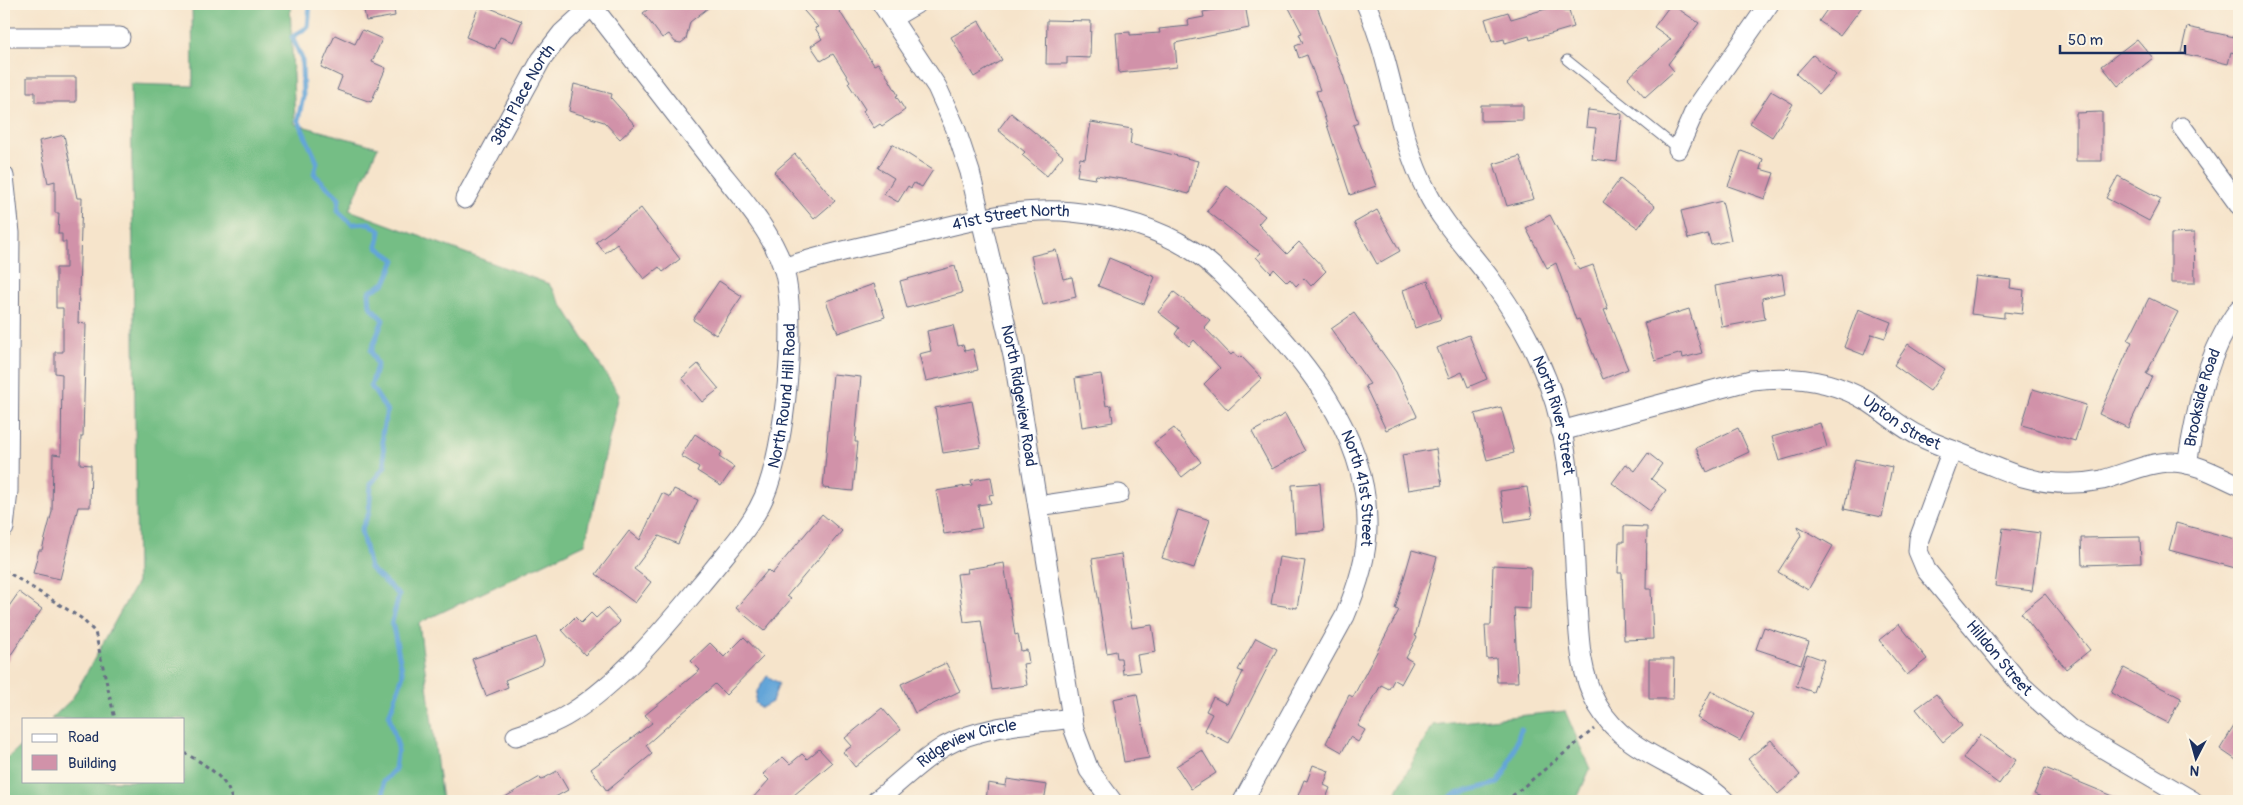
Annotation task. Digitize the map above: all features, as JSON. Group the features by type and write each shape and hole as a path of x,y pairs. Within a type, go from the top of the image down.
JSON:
{"street":[{"path":"887,11 916,4"},
{"name":"North River Street","path":"1366,4 1384,51 1403,130 1419,176 1436,209 1492,281 1522,328 1550,388 1561,431 1570,492 1581,657 1589,688 1607,719 1625,739 1699,780 1725,801"},
{"path":"1678,149 1695,110 1769,4"},
{"name":"38th Place North","path":"465,198 541,60 562,33 593,5"},
{"name":"North Round Hill Road","path":"516,736 569,714 634,660 680,609 756,512 773,473 779,444 788,363 789,316 783,268 767,236 747,206 593,5"},
{"name":"North Ridgeview Road","path":"887,11 927,71 946,106 966,156 1014,360 1077,741 1089,770 1112,801"},
{"path":"4,37 120,37"},
{"path":"2182,127 2239,205"},
{"path":"4,176 10,233 8,491 4,528"},
{"name":"41st Street North","path":"783,268 824,256 981,219 1011,213 1042,211 1074,212 1111,218 1160,233 1204,259 1226,279"},
{"name":"North 41st Street","path":"1226,279 1286,342 1332,405 1359,469 1367,520 1362,569 1348,608 1243,801"},
{"name":"Brookside Road","path":"2187,464 2198,403 2207,371 2220,340 2239,309"},
{"name":"Upton Street","path":"1561,431 1751,380 1776,377 1800,378 1824,382 1847,391 1868,402 1893,421 1921,437 2023,477 2048,482 2074,483 2102,480 2154,464 2187,464 2204,468 2239,486"},
{"name":"Hilldon Street","path":"1952,450 1919,539 1918,551 1926,570 2022,686 2070,729 2193,801"},
{"path":"1038,506 1119,494"},
{"name":"Ridgeview Circle","path":"876,801 933,754 956,741 996,729 1072,718"}],"lane":[{"path":"1567,60 1678,149"}],"path":[{"path":"4,570 81,618 95,632 102,655 115,718"},
{"path":"1506,801 1607,719"},
{"path":"185,754 203,763 218,777 232,801"}],"green space":[{"path":"192,4 290,4 295,124 378,147 349,210 549,284 619,395 585,544 419,623 442,801 4,801 4,761 22,745 22,782 185,782 185,718 52,718 72,699 137,582 131,84 193,86"},
{"path":"1565,711 1590,769 1576,801 1391,801 1433,725"}],"water":[{"path":"767,676 779,683 772,702 761,708 755,703 757,691"}],"building":[{"path":"363,4 393,4 395,16 366,21"},
{"path":"480,4 522,21 513,42 500,37 495,49 466,37"},
{"path":"655,4 713,4 690,22 686,39 681,43 675,42 669,34 662,38 643,13"},
{"path":"798,4 835,4 874,65 878,63 889,79 898,95 896,96 905,110 882,126 880,124 874,128 863,111 865,109 848,83 850,81 833,54 821,61 811,46 822,39 815,28 818,27"},
{"path":"1245,4 1249,28 1175,43 1177,67 1119,73 1116,33 1130,32 1130,35 1160,33 1159,29 1189,26 1188,20 1204,17 1203,12"},
{"path":"1287,4 1316,4 1343,75 1358,123 1353,125 1376,186 1350,195 1316,91 1320,90 1307,55 1299,58 1295,46 1303,43 1299,34 1302,33"},
{"path":"1563,4 1565,11 1569,10 1574,27 1530,40 1529,36 1505,43 1504,39 1492,42 1485,19 1508,12 1511,19"},
{"path":"1671,4 1699,23 1668,64 1674,71 1645,97 1628,78 1671,39 1654,27"},
{"path":"1831,4 1864,4 1840,36 1819,21"},
{"path":"1047,20 1091,21 1090,58 1067,57 1067,64 1046,64"},
{"path":"979,21 1002,60 974,77 951,37"},
{"path":"2187,27 2239,38 2238,54 2231,52 2228,64 2181,53"},
{"path":"362,30 382,39 372,62 386,68 371,102 337,90 342,77 321,67 335,35 355,44"},
{"path":"2137,39 2153,58 2118,86 2102,66"},
{"path":"1813,55 1836,75 1819,94 1796,74"},
{"path":"27,77 76,77 76,102 35,102 35,92 27,92"},
{"path":"574,84 612,94 611,98 635,125 620,139 604,122 569,111"},
{"path":"1771,91 1793,104 1772,137 1750,123"},
{"path":"1481,105 1523,105 1523,120 1481,121"},
{"path":"1588,110 1622,114 1617,162 1592,159 1596,128 1586,127"},
{"path":"2102,112 2102,161 2076,161 2076,113"},
{"path":"1011,113 1063,156 1047,176 1022,155 1025,152 998,130"},
{"path":"1091,122 1132,129 1130,144 1198,161 1189,194 1135,181 1096,175 1095,179 1077,176 1080,158 1085,159"},
{"path":"64,135 77,198 82,198 78,323 86,324 83,436 81,436 80,464 91,465 90,507 78,507 60,579 33,573 39,550 42,550 52,512 53,454 61,455 62,374 55,373 55,352 63,352 63,308 56,308 56,268 66,268 66,242 62,242 62,234 58,234 59,213 55,213 55,181 48,183 39,141"},
{"path":"892,144 933,170 922,187 914,183 911,188 908,186 898,202 884,194 894,178 878,168"},
{"path":"1741,151 1763,159 1760,169 1774,173 1765,199 1728,186"},
{"path":"795,154 835,201 814,219 774,172"},
{"path":"1520,156 1534,199 1507,206 1494,164"},
{"path":"2118,176 2161,199 2149,221 2106,198"},
{"path":"1620,179 1655,206 1638,228 1603,202"},
{"path":"1227,186 1265,216 1258,224 1287,254 1299,242 1326,271 1311,286 1304,278 1296,286 1290,279 1287,282 1274,269 1271,273 1256,257 1261,253 1207,211"},
{"path":"1722,201 1731,240 1711,245 1708,234 1688,239 1681,211"},
{"path":"641,208 680,259 663,272 659,267 644,279 617,244 605,253 596,242"},
{"path":"1377,210 1400,251 1377,264 1354,223"},
{"path":"1550,215 1579,270 1593,265 1608,309 1604,310 1628,369 1603,379 1579,319 1576,320 1556,263 1547,268 1526,228"},
{"path":"2194,233 2195,283 2171,283 2171,234"},
{"path":"1056,250 1063,279 1072,277 1076,297 1043,305 1031,256"},
{"path":"1109,258 1155,277 1144,304 1098,286"},
{"path":"955,266 962,293 907,308 900,281"},
{"path":"1782,274 1785,293 1762,298 1765,319 1722,327 1715,286"},
{"path":"1976,276 2011,280 2010,288 2024,290 2022,314 2004,312 2004,318 1971,314"},
{"path":"719,281 742,296 716,335 693,320"},
{"path":"1428,281 1441,319 1415,328 1403,290"},
{"path":"874,284 885,317 838,333 826,301"},
{"path":"1174,292 1210,320 1204,327 1231,355 1233,353 1239,358 1241,356 1262,378 1228,410 1204,384 1220,368 1194,340 1189,346 1175,334 1179,328 1158,312"},
{"path":"2149,298 2178,312 2146,374 2152,377 2128,428 2099,414 2132,342 2128,340"},
{"path":"1689,309 1702,353 1683,358 1682,353 1655,361 1644,323"},
{"path":"1858,309 1891,322 1885,338 1872,334 1864,355 1844,347"},
{"path":"1354,313 1396,372 1417,416 1386,430 1365,386 1370,384 1331,329"},
{"path":"953,325 958,346 963,345 965,351 973,349 978,370 926,381 919,354 931,351 927,331"},
{"path":"1469,335 1487,379 1468,387 1462,372 1449,378 1437,348"},
{"path":"1908,344 1945,369 1930,391 1894,365"},
{"path":"698,364 719,389 702,402 682,378"},
{"path":"833,374 861,377 855,442 858,442 853,491 823,488"},
{"path":"1101,374 1106,406 1111,405 1113,422 1082,427 1075,378"},
{"path":"2033,389 2086,405 2075,441 2022,425"},
{"path":"972,401 981,447 943,453 935,408"},
{"path":"1501,407 1514,453 1487,460 1475,414"},
{"path":"1285,414 1305,451 1272,469 1252,432"},
{"path":"1820,423 1827,447 1779,461 1772,437"},
{"path":"1174,428 1201,462 1182,477 1154,443"},
{"path":"1738,428 1749,452 1707,472 1696,448"},
{"path":"695,434 722,452 719,457 734,467 721,486 697,471 699,467 681,456"},
{"path":"1436,449 1442,485 1408,490 1402,455"},
{"path":"1648,453 1662,464 1651,479 1666,490 1650,511 1612,483 1626,464 1635,471"},
{"path":"1855,459 1892,467 1882,517 1844,509"},
{"path":"991,477 994,494 989,495 991,503 978,505 982,528 944,534 936,491 972,485 971,480"},
{"path":"1320,483 1324,531 1295,533 1292,485"},
{"path":"1527,487 1532,518 1505,522 1500,491"},
{"path":"674,489 698,500 678,544 659,536 634,569 651,582 635,603 596,574 629,531 640,540 662,493 670,497"},
{"path":"1178,510 1210,520 1194,568 1162,558"},
{"path":"822,514 842,531 787,596 791,599 764,631 736,608 768,570 772,574"},
{"path":"2176,523 2239,540 2239,569 2169,550"},
{"path":"1624,526 1647,527 1646,589 1651,589 1653,639 1624,640 1622,573 1618,573 1619,542 1624,542"},
{"path":"1798,526 1833,546 1808,590 1778,572 1801,536"},
{"path":"2003,528 2040,533 2032,591 1995,586"},
{"path":"2140,537 2141,563 2082,565 2081,538"},
{"path":"1412,550 1437,557 1415,636 1417,637 1406,658 1413,662 1401,684 1394,680 1389,689 1381,685 1358,726 1365,730 1358,742 1350,737 1342,752 1326,743 1349,695 1353,697 1399,610 1395,609"},
{"path":"1121,554 1132,628 1152,625 1156,652 1137,655 1140,672 1123,674 1121,658 1117,658 1116,651 1107,653 1092,559"},
{"path":"1279,557 1305,561 1297,608 1271,604"},
{"path":"1004,563 1015,635 1018,634 1021,651 1027,650 1029,663 1023,664 1027,685 992,690 981,620 964,622 957,574 968,573 967,569"},
{"path":"1493,565 1531,567 1530,609 1514,608 1518,682 1497,682 1496,658 1487,659 1485,625 1491,625"},
{"path":"19,592 42,609 4,665 4,623 9,615 5,612"},
{"path":"2045,594 2090,650 2066,669 2021,613"},
{"path":"607,608 620,622 585,655 562,630 575,617 581,623 591,613 596,618"},
{"path":"1899,624 1927,659 1907,675 1879,640"},
{"path":"1764,627 1809,642 1801,664 1756,649"},
{"path":"536,637 544,660 542,665 505,680 508,687 486,696 472,659"},
{"path":"744,637 763,657 726,695 715,684 646,745 652,754 607,791 591,769 652,723 645,715 700,670 691,661 710,643 724,657"},
{"path":"1256,638 1277,649 1229,743 1204,730 1212,714 1206,711 1213,697 1227,704 1243,672 1238,670"},
{"path":"1807,654 1824,660 1813,692 1796,686"},
{"path":"1649,659 1674,659 1673,699 1649,699"},
{"path":"946,663 960,691 915,713 901,684"},
{"path":"2124,668 2181,698 2168,723 2111,693"},
{"path":"1711,691 1754,714 1740,741 1697,718"},
{"path":"1137,694 1149,758 1124,762 1113,699"},
{"path":"1936,694 1962,726 1943,742 1916,709"},
{"path":"882,708 901,730 855,767 843,752 852,746 845,738"},
{"path":"2239,718 2239,762 2220,749"},
{"path":"1980,735 2016,760 1999,784 1963,758"},
{"path":"1771,740 1800,775 1778,794 1748,759"},
{"path":"819,749 832,763 787,801 750,801 769,780 763,774 783,757 790,764 802,754 807,759"},
{"path":"1202,750 1216,773 1191,789 1176,766"},
{"path":"1313,765 1329,771 1324,785 1330,788 1325,801 1296,801 1304,780 1307,781"},
{"path":"2045,768 2125,801 2051,801 2034,794"},
{"path":"557,771 568,790 548,801 498,801 540,777 541,780"},
{"path":"1007,779 1047,785 1044,801 986,801 988,783 1006,786"}],"waterway":[{"path":"310,4 308,27 292,37 302,59 303,97 298,120 317,162 314,174 339,198 338,211 352,224 369,223 380,231 377,247 395,260 385,283 369,292 370,306 383,320 371,351 377,365 371,386 387,411 382,434 385,466 371,484 369,513 361,530 370,568 399,595 392,622 403,675 389,716 398,747 395,769 383,782 384,801"},
{"path":"1445,801 1456,794 1498,783 1508,767 1521,729"}]}
